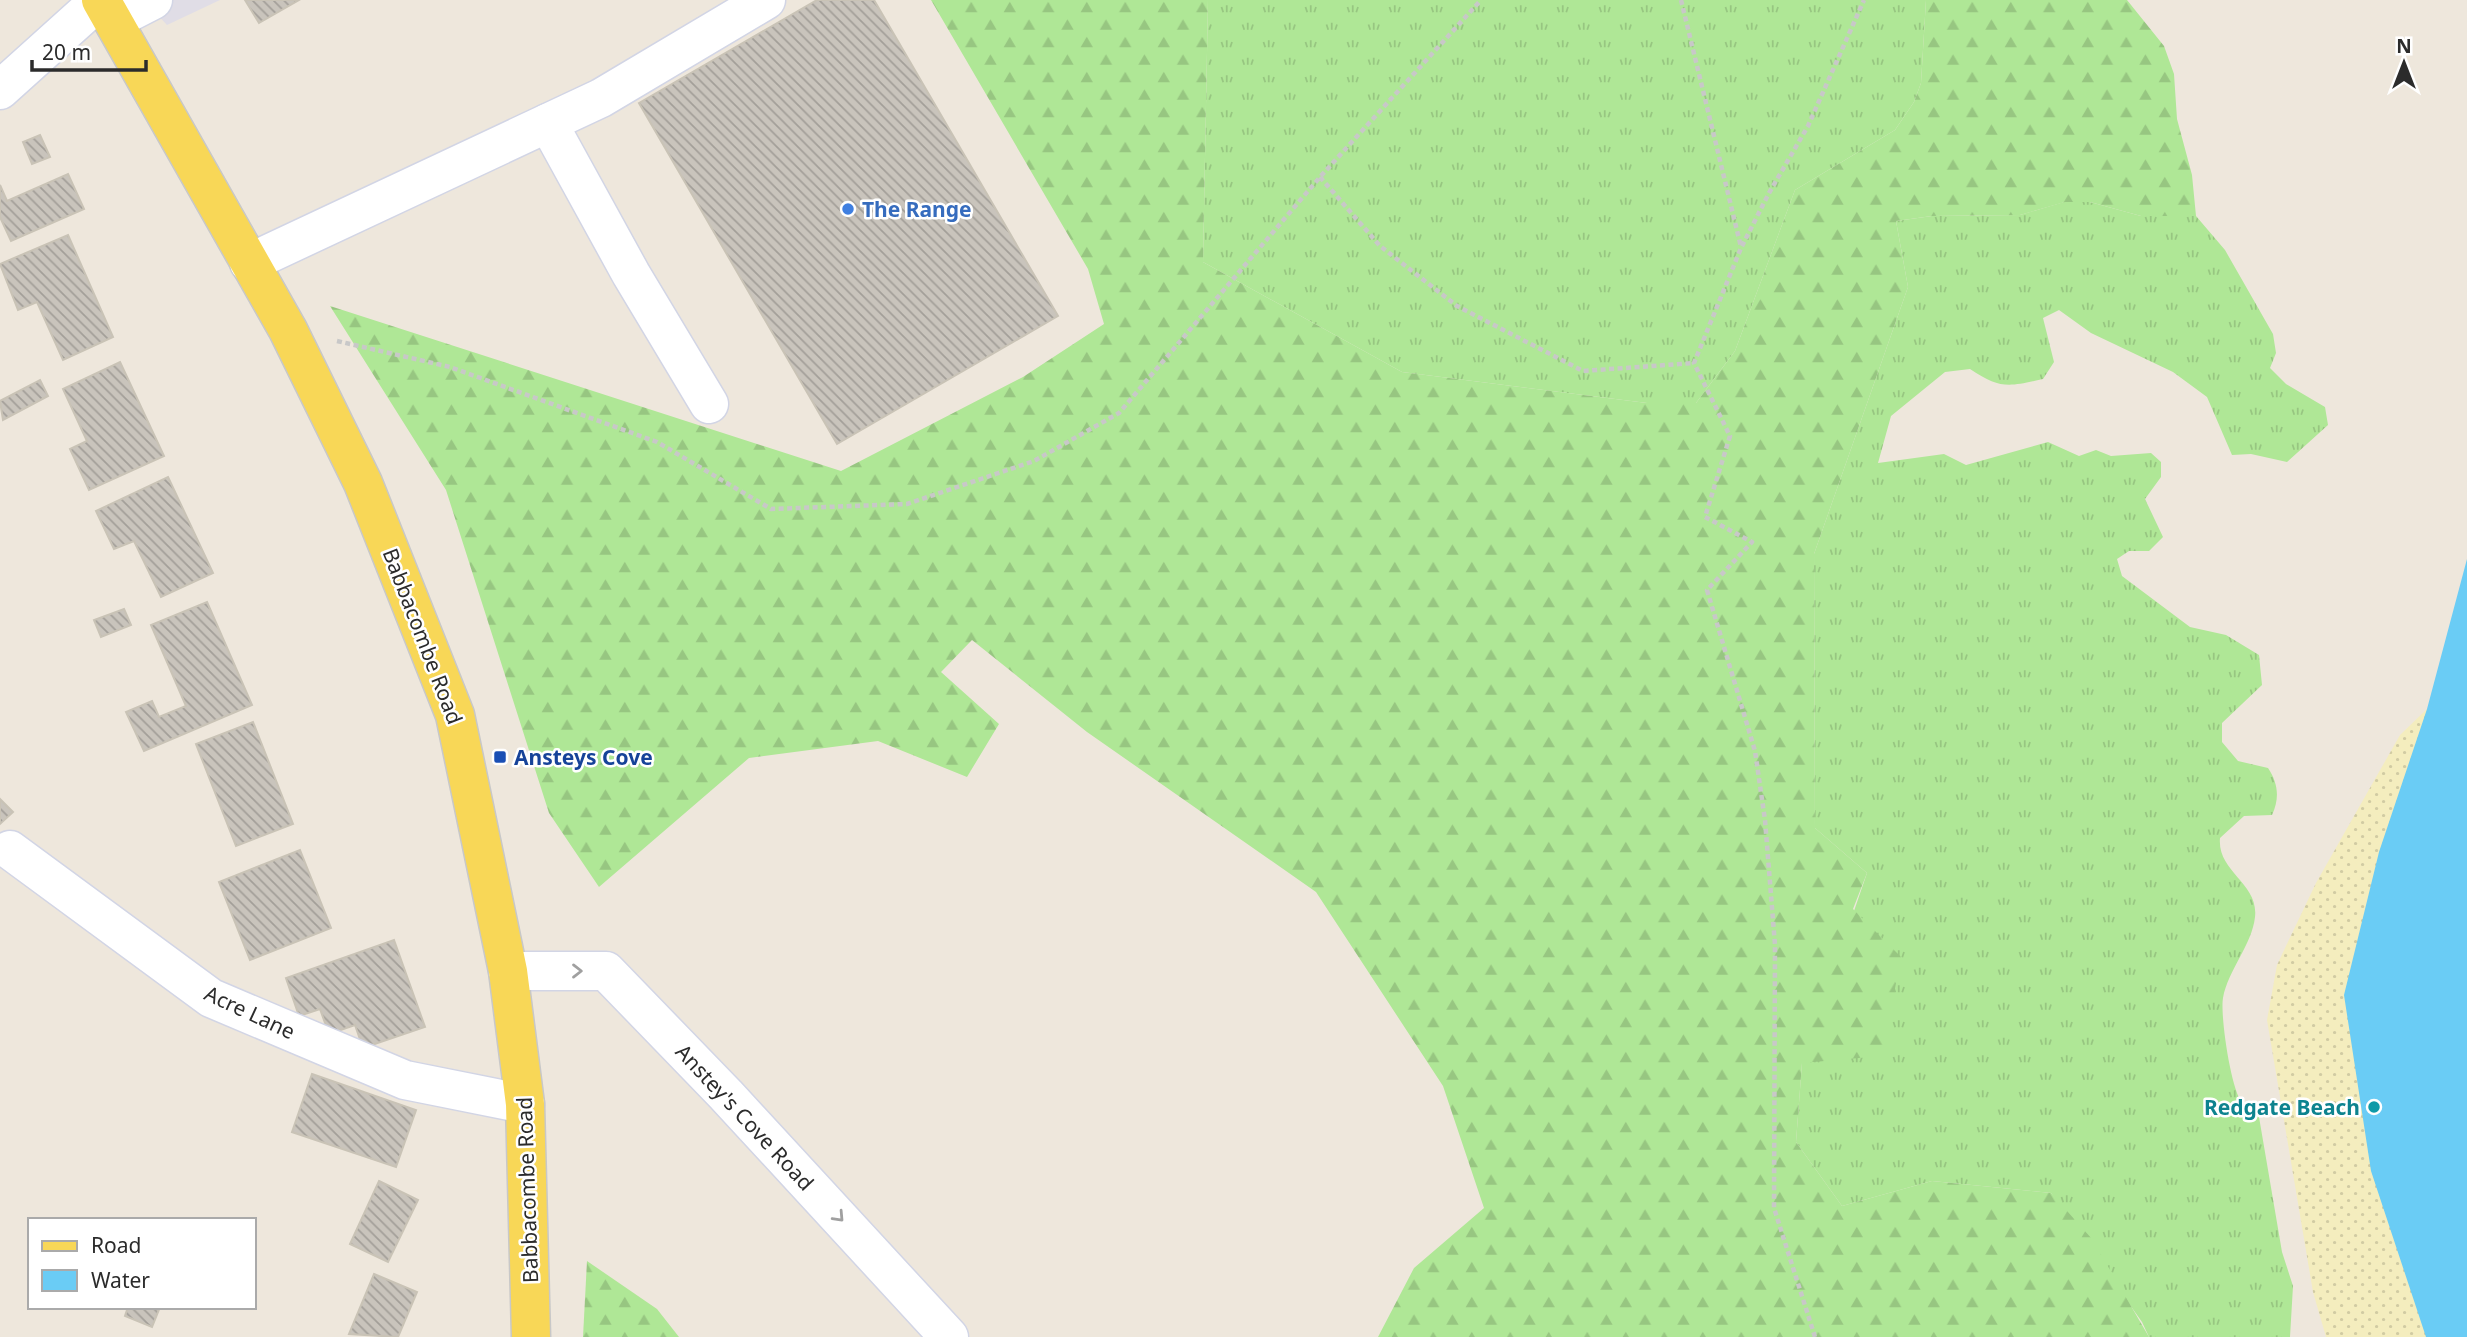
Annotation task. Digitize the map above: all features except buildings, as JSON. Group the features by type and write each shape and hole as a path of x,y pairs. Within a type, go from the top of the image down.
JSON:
{"main road":[{"name":"Babbacombe Road","path":"105,7 288,330 363,483 415,608 455,715 508,971 525,1104 531,1337"}],"street":[{"path":"0,90 105,7 153,0"},
{"path":"249,263 601,99 766,0"},
{"path":"548,123 635,281 709,404"},
{"name":"Acre Lane","path":"9,849 211,998 405,1080 525,1104"},
{"name":"Anstey's Cove Road","path":"508,971 606,971 726,1095 948,1337"}],"path":[{"path":"288,330 450,367 657,442 771,509 907,504 1034,461 1119,412 1320,177 1481,0"},
{"path":"1681,0 1741,248"},
{"path":"1815,1337 1774,1208 1775,945 1765,820 1755,751 1707,590 1752,542 1705,517 1730,436 1694,363 1741,248 1769,193 1808,127 1864,0"},
{"path":"1320,177 1380,246 1457,306 1583,371 1694,363"}],"shaded area":[{"path":"144,0 220,0 167,25"}],"green space":[{"path":"931,0 1208,0 1203,262 1402,372 1647,403 1696,403 1735,351 1795,190 1895,130 1914,102 1921,83 1926,0 2127,0 2164,46 2174,74 2177,119 2192,175 2196,216 2141,216 2090,202 2065,202 2020,215 1932,216 1896,221 1908,287 1814,554 1815,828 1867,873 1853,909 1901,957 1882,1056 1802,1063 1796,1142 1842,1206 1932,1181 2051,1193 2092,1239 2149,1337 1378,1337 1414,1268 1484,1208 1443,1086 1316,892 1087,732 972,640 941,672 999,724 967,777 878,741 749,758 599,887 549,813 446,490 330,306 841,471 1023,377 1104,324 1088,269"},
{"path":"1208,0 1926,0 1921,83 1914,102 1895,130 1795,190 1735,351 1696,403 1647,403 1402,372 1203,262"},
{"path":"2064,202 2090,202 2141,216 2196,216 2225,250 2273,334 2276,353 2270,368 2286,384 2325,407 2328,425 2287,462 2251,454 2232,455 2207,397 2173,372 2091,333 2059,310 2043,318 2054,362 2043,379 2012,385 1989,380 1970,369 1945,372 1891,416 1878,463 1944,454 1966,465 2048,442 2079,456 2096,450 2111,456 2151,453 2161,462 2161,477 2145,499 2163,537 2149,551 2129,551 2117,559 2122,576 2190,627 2226,635 2259,655 2262,685 2222,723 2222,742 2238,761 2268,768 2276,785 2277,797 2272,815 2244,816 2220,838 2225,860 2251,895 2255,905 2253,927 2223,998 2223,1020 2227,1052 2238,1095 2244,1105 2259,1117 2282,1252 2293,1286 2290,1337 2149,1337 2142,1322 2051,1193 1932,1181 1842,1206 1796,1142 1802,1063 1867,873 1815,828 1814,554 1908,287 1896,221 1932,216 2020,215"},
{"path":"587,1261 657,1309 679,1337 583,1337"}],"sand":[{"name":"Redgate Beach","path":"2427,709 2467,1337 2326,1337 2313,1292 2267,1020 2277,965 2316,883 2400,735"}],"water":[{"path":"2467,559 2467,1337 2426,1337 2371,1171 2344,995 2379,852 2427,709"}],"place":[{"name":"The Range","path":"848,209"},
{"name":"Ansteys Cove","path":"500,757"},
{"name":"Redgate Beach","path":"2374,1107"}]}
